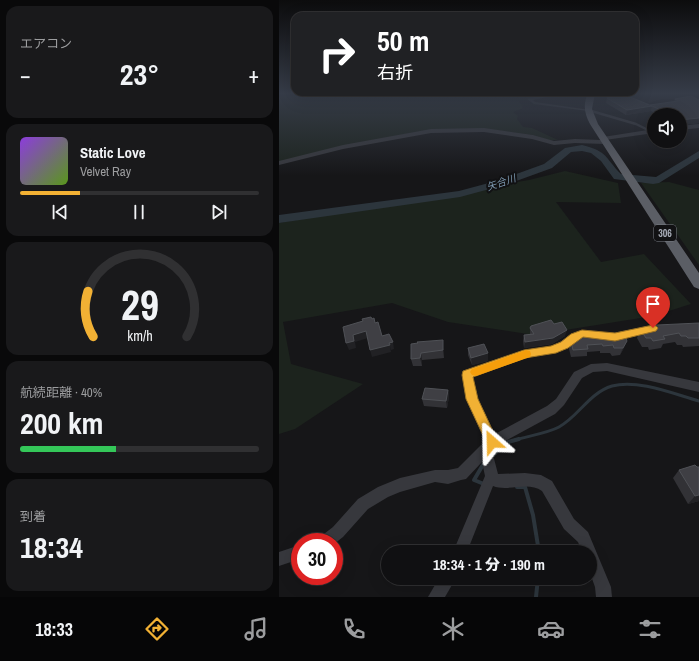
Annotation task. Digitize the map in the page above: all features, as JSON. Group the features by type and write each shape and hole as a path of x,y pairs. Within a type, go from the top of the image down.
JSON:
{"highway":[{"name":"306","path":"592,121 699,284"}],"street":[{"path":"687,127 699,126"},
{"path":"279,164 343,147 428,131 484,130 533,137 554,143 604,141 647,132"},
{"path":"463,545 489,479 488,448 472,399 467,375 524,354 552,350 564,345 574,337 582,334 615,337 659,328"},
{"path":"337,533 363,504 375,496 393,488 419,480 461,474 488,448 551,410 560,402 578,375 591,368 607,367 699,387"},
{"path":"489,479 496,481 535,480 547,486 569,524 583,537 586,545"},
{"path":"279,559 291,555"},
{"path":"597,571 603,587 604,597"},
{"path":"436,597 444,585"}],"lane":[{"path":"625,121 647,129"}],"shaded area":[{"path":"279,121 518,121 523,127 532,128 558,140 549,140 533,135 486,129 415,132 279,163"},
{"path":"565,171 618,183 621,203 556,202 601,262 644,254 691,304 653,316 534,335 448,322 392,303 283,322 291,364 363,384 295,429 279,434 279,223 529,180"},
{"path":"669,182 699,190 699,265 641,183"}],"building":[{"path":"371,317 372,319 374,318 375,323 378,322 382,336 389,334 393,342 389,343 390,345 370,350 366,331 353,335 354,341 346,343 343,327"},
{"path":"551,320 554,324 562,322 567,330 553,338 525,342 524,335 534,334 530,328 531,326"},
{"path":"699,323 699,338 688,338 686,336 681,336 679,333 663,336 665,339 653,341 651,338 646,338 640,329 657,325"},
{"path":"584,332 617,335 624,334 627,341 623,348 614,348 613,345 603,346 602,344 587,345 588,349 573,350 571,342"},
{"path":"443,340 443,350 421,353 420,358 411,359 411,344 418,343 417,342"},
{"path":"484,344 488,353 471,358 468,348"},
{"path":"425,388 448,390 446,401 422,399"},
{"path":"695,465 699,467 699,495 695,496 679,470"}],"waterway":[{"name":"矢合川","path":"279,219 460,194 504,182 548,166 568,150 582,148 594,151 604,159 618,177 653,181 659,180 699,154"},
{"path":"518,439 544,433 559,427 572,417 590,399 604,389 612,386 633,384 656,388 699,401"},
{"path":"491,457 508,442 518,439"},
{"path":"484,463 474,480 484,484"},
{"path":"517,487 525,487 533,515 538,545"},
{"path":"536,597 537,585"}],"slow traffic":[{"path":"476,372 526,354"}],"route":[{"path":"492,442 472,399 467,375 524,354 552,350 564,345 574,337 582,334 615,337 653,328"}]}
